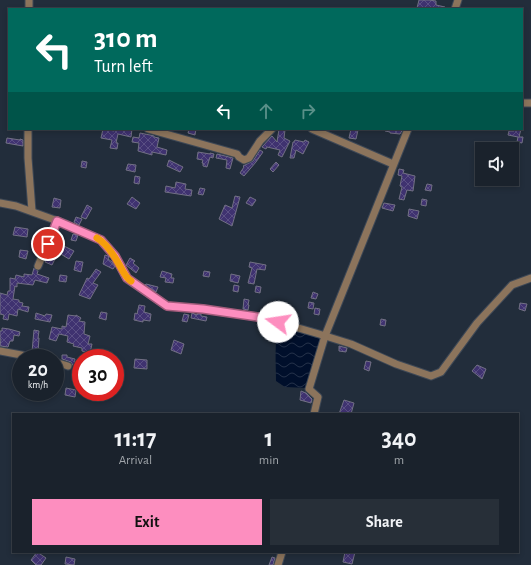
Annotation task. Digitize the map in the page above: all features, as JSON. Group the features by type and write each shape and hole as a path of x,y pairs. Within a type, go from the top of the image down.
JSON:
{"street":[{"path":"28,130 28,158 32,212"},
{"path":"152,130 237,154 239,158 244,160 249,158 260,141 271,130"},
{"path":"314,130 393,164"},
{"path":"314,413 318,397 309,389 325,336 408,130"},
{"path":"0,203 16,206 57,221 101,240 115,256 127,278 167,306 203,309 264,318 351,344 396,364 431,376 441,372 477,323 512,285 531,278"},
{"path":"38,266 57,221"},
{"path":"0,351 12,353"},
{"path":"64,365 68,366"},
{"path":"278,565 282,553"}],"water":[{"path":"279,324 322,339 307,388 285,387 276,381 276,345"}],"building":[{"path":"419,0 436,1 436,5 445,7 445,8 417,8"},
{"path":"103,130 132,130 131,137 118,134 116,143 118,143 117,149 110,148 112,140 101,138"},
{"path":"189,130 196,130 195,135 188,133"},
{"path":"279,130 285,130 284,138 290,141 282,157 278,155 280,150 267,147 266,149 262,147 272,136 277,142"},
{"path":"351,130 358,130 356,139 349,138"},
{"path":"385,130 402,130 400,134"},
{"path":"521,130 519,137 523,137 522,143 517,142 518,137 508,135 509,131"},
{"path":"140,133 159,138 157,147 167,150 166,155 152,152 152,155 138,151 139,143 132,142 133,137 139,138"},
{"path":"7,138 23,140 23,146 6,143"},
{"path":"295,140 304,142 305,140 309,142 303,154 296,150 294,158 290,158 293,142"},
{"path":"260,150 263,152 244,176 240,173 244,167 243,166 253,161"},
{"path":"198,152 214,154 213,158 210,157 207,167 203,166 203,160 197,159"},
{"path":"217,154 233,158 230,169 226,168 227,160 216,158"},
{"path":"169,160 183,167 180,172 167,166"},
{"path":"82,161 87,162 86,168 81,167"},
{"path":"276,162 279,165 273,172 270,169"},
{"path":"128,164 136,165 135,172 126,170"},
{"path":"399,169 404,170 403,173 415,176 413,191 407,190 404,200 399,199 402,187 400,186 402,176 398,175"},
{"path":"135,176 140,177 139,184 134,183"},
{"path":"176,182 186,184 185,189 192,190 191,196 165,192 166,186 175,188"},
{"path":"427,184 432,185 431,191 425,190"},
{"path":"200,188 205,189 203,195 198,194"},
{"path":"235,196 240,197 232,226 219,219 225,205 232,208"},
{"path":"132,197 140,203 136,209 127,204"},
{"path":"250,197 256,200 252,206 246,203"},
{"path":"54,198 61,200 60,208 52,207"},
{"path":"422,199 427,200 426,206 421,205"},
{"path":"384,203 395,205 393,211 382,208"},
{"path":"87,205 92,208 86,219 81,217"},
{"path":"409,209 419,211 417,219 408,216"},
{"path":"76,217 82,219 79,225 74,222"},
{"path":"15,227 28,229 27,237 13,235"},
{"path":"73,234 78,235 76,241 71,240"},
{"path":"55,239 63,243 62,245 74,251 69,259 59,253 52,265 45,262"},
{"path":"20,250 28,251 26,259 19,257"},
{"path":"105,255 109,257 108,259 115,266 113,269 103,264"},
{"path":"130,258 135,261 133,263 139,268 136,273 126,265"},
{"path":"76,261 83,262 81,272 74,270"},
{"path":"250,262 266,265 265,270 257,269 254,284 248,283 252,268 249,267"},
{"path":"34,268 38,271 37,274 49,278 47,283 35,280 33,285 17,283 17,287 15,286 13,299 19,300 19,302 23,303 22,306 29,307 28,312 18,309 17,316 9,314 8,320 3,319 4,315 0,314 0,293 7,295 8,291 10,291 10,278 15,279 16,275 24,277 24,274 32,275"},
{"path":"96,269 101,272 93,283 98,285 90,299 79,295 87,278 89,279"},
{"path":"162,271 172,274 171,278 174,278 173,283 165,282 166,278 160,277"},
{"path":"204,271 210,272 209,277 203,276"},
{"path":"231,274 240,276 238,283 230,281"},
{"path":"60,275 67,276 66,282 59,281"},
{"path":"145,285 158,287 156,292"},
{"path":"234,285 239,286 238,292 233,291"},
{"path":"256,286 261,287 260,293 255,292"},
{"path":"313,292 318,294 316,299 311,298"},
{"path":"244,299 249,300 248,310 243,309"},
{"path":"309,302 314,303 313,309 308,308"},
{"path":"520,303 527,304 525,311 519,309"},
{"path":"139,305 145,306 144,312 151,314 150,321 143,320 143,322 134,320 135,313 137,314"},
{"path":"315,308 320,309 319,315 314,314"},
{"path":"101,312 107,313 106,320 99,318"},
{"path":"36,313 45,316 46,314 52,315 50,322 35,319"},
{"path":"192,313 197,315 201,314 201,316 207,317 206,321 191,318"},
{"path":"184,314 189,315 187,322 182,321"},
{"path":"68,315 76,315 81,318 79,321 85,322 84,334 90,336 88,344 92,344 91,349 82,349 73,346 74,344 67,342 68,336 59,334 56,341 49,339 52,327 62,329 62,326 66,327"},
{"path":"381,319 386,320 385,326 380,325"},
{"path":"2,328 20,332 19,336 14,335 13,341 10,341 8,347 0,346 0,331 2,331"},
{"path":"34,330 39,331 38,349 32,349"},
{"path":"174,340 184,344 181,354 171,350"},
{"path":"339,346 347,348 346,352 339,351"},
{"path":"64,355 72,358 72,364 64,360"},
{"path":"135,359 147,360 147,369 134,368"},
{"path":"366,361 371,362 369,371 364,369"},
{"path":"477,365 486,369 482,379 472,371"},
{"path":"66,388 72,389 72,396 65,395"},
{"path":"301,391 306,393 312,399 311,403 300,400"},
{"path":"344,400 354,403 351,413 339,413"},
{"path":"36,553 46,558 41,565 36,565 31,560"},
{"path":"345,553 355,553 352,564 343,562"},
{"path":"66,557 75,559 74,565 65,564"},
{"path":"272,557 275,558 273,565 269,565"}],"slow traffic":[{"path":"97,238 101,240 115,256 127,278 131,281"}],"route":[{"path":"48,244 57,221 66,224 101,240 115,256 127,278 167,306 203,309 264,318 278,322"}]}
